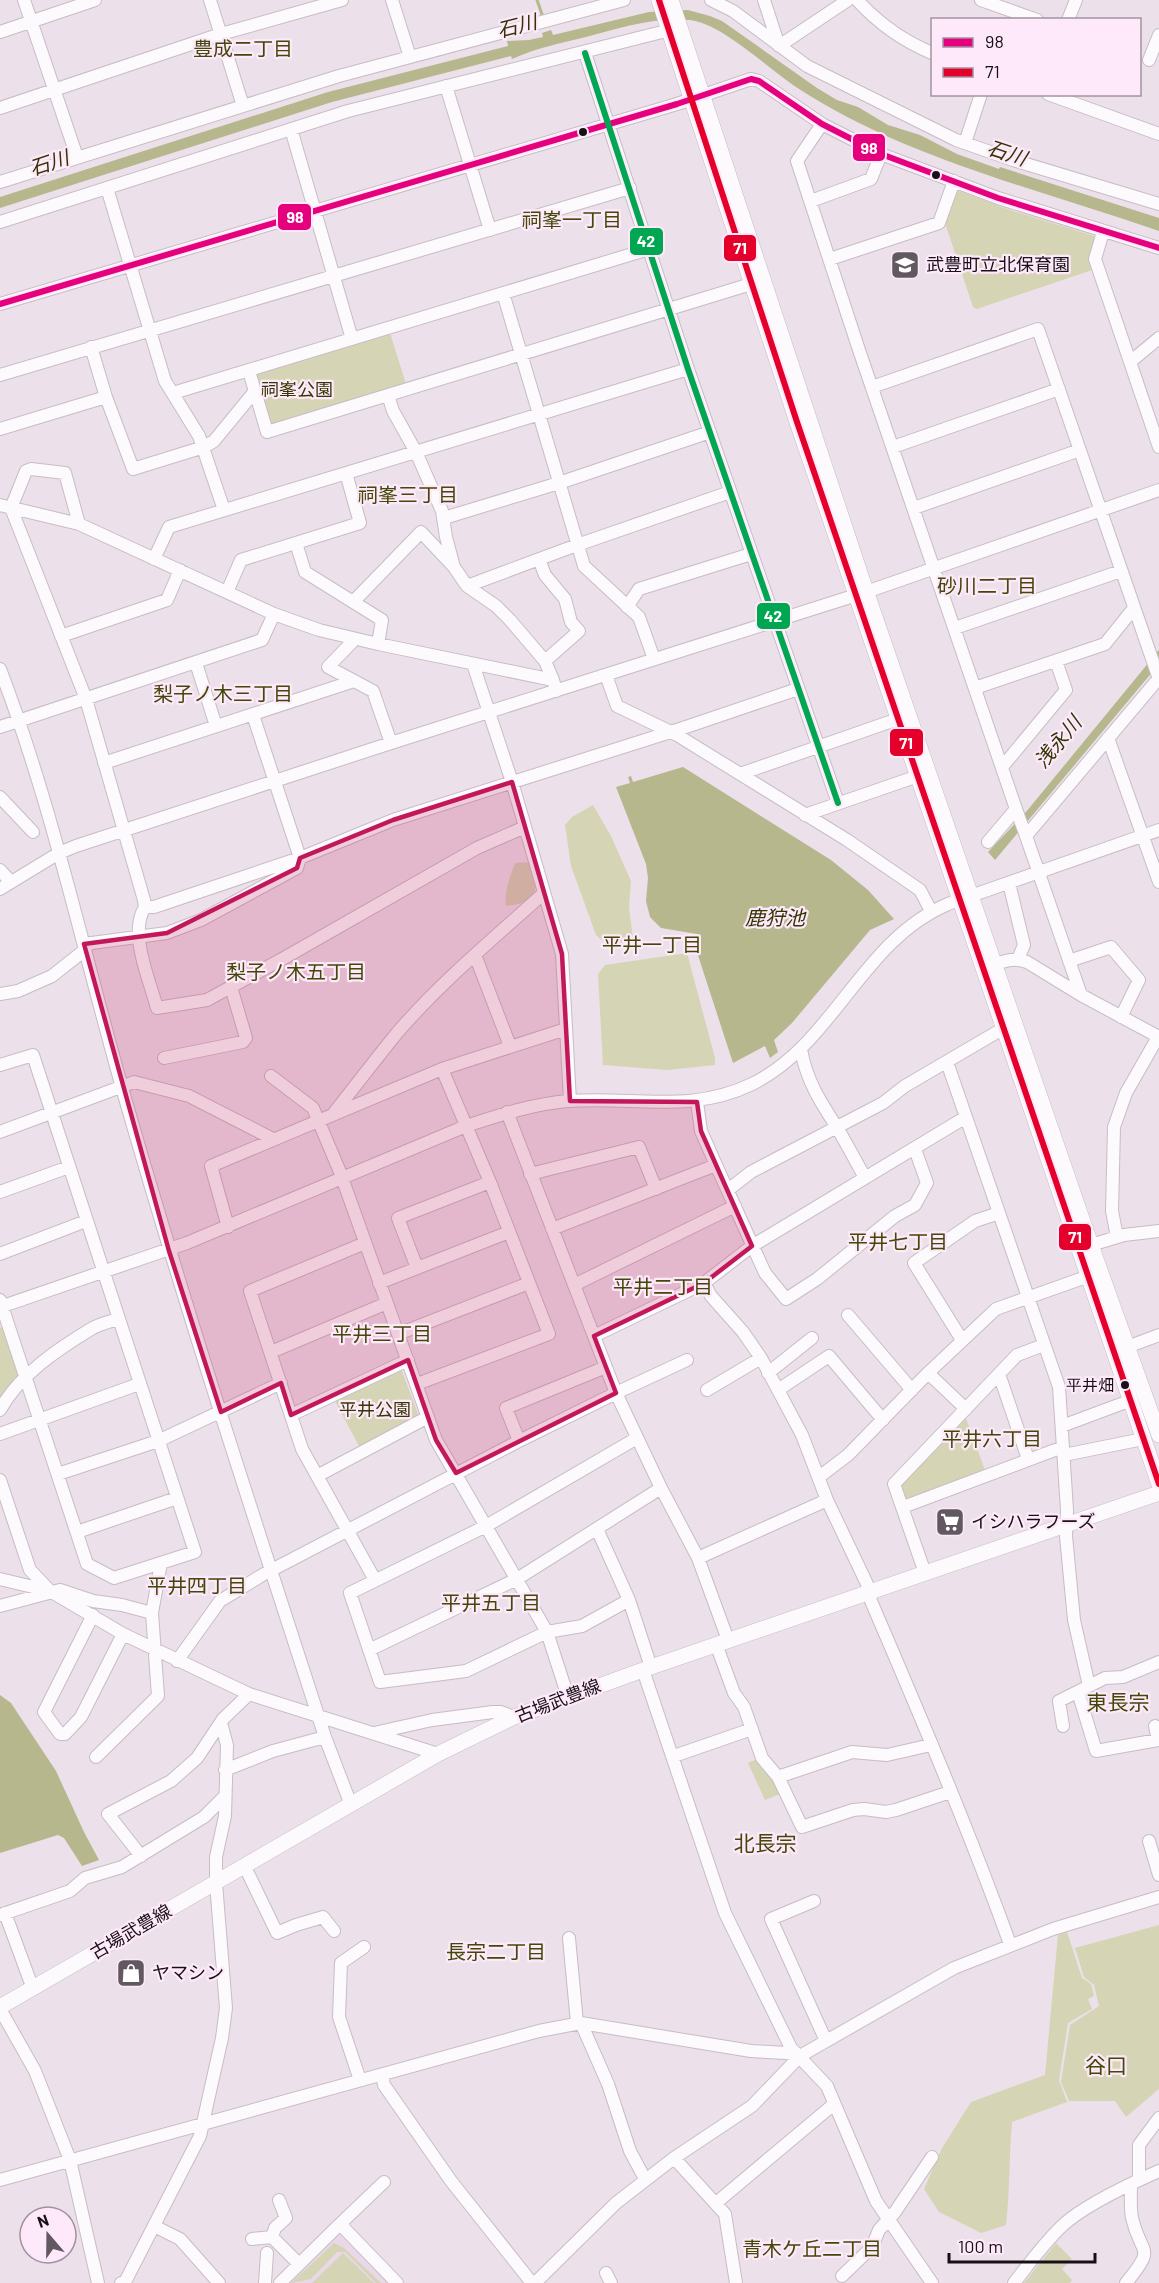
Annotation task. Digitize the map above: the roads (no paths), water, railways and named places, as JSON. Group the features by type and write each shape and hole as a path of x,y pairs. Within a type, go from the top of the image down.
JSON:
{"main road":[{"path":"658,0 696,97 965,898 1004,1028 1159,1484"},
{"path":"670,31 671,0"},
{"path":"696,97 751,284 861,593 898,719 965,898 995,964 1159,1435"},
{"name":"古場武豊線","path":"0,2008 438,1754 514,1717 647,1668 1159,1493"}],"street":[{"path":"24,0 77,157"},
{"path":"0,32 95,0"},
{"path":"210,0 243,106"},
{"path":"0,108 221,34 342,0"},
{"path":"392,0 410,57"},
{"path":"0,182 339,76 410,57 577,6 624,0"},
{"path":"711,0 734,11 807,66 965,143 1013,160 1159,204"},
{"path":"764,0 779,46"},
{"path":"779,46 848,0"},
{"path":"857,0 896,35 931,52"},
{"path":"981,0 1000,3 1033,18"},
{"path":"1069,18 1076,0"},
{"path":"999,18 1000,3"},
{"path":"0,222 348,111 670,31"},
{"path":"1149,60 1159,35"},
{"path":"585,53 688,369 838,803"},
{"path":"0,304 609,124 751,79 759,81 822,124 881,154 998,198 1159,248"},
{"path":"446,86 490,230"},
{"path":"965,143 980,96"},
{"path":"1054,96 1159,134"},
{"path":"822,124 797,161 872,387 1081,995"},
{"path":"291,129 352,339"},
{"path":"811,201 871,179 881,154"},
{"path":"830,259 939,223 954,181"},
{"path":"107,188 165,381 204,447 224,510"},
{"path":"0,375 630,188"},
{"path":"1103,232 1095,259 1130,362 1155,421 1159,447"},
{"path":"173,393 649,249"},
{"path":"249,371 267,432 751,284"},
{"path":"503,293 584,566 639,617 654,659"},
{"path":"872,387 1038,329 1159,678 1026,836"},
{"path":"1130,362 1159,338"},
{"path":"91,347 106,397 133,469 204,447 214,441 255,391"},
{"path":"154,559 169,527 688,369"},
{"path":"893,447 1059,390"},
{"path":"388,395 393,411 416,452 444,518 446,537 454,567"},
{"path":"0,429 106,397"},
{"path":"444,518 559,483 710,432"},
{"path":"914,508 1080,450"},
{"path":"6,506 26,471 31,469 64,473 79,524"},
{"path":"227,592 241,560 360,524 346,473"},
{"path":"0,889 59,853 123,830 489,712 554,685 606,675 861,593 1159,490"},
{"path":"467,586 730,492"},
{"path":"6,506 79,524 274,614 319,630 473,664 554,685"},
{"path":"6,506 86,699 145,907 137,938 157,1008 207,1000 477,848 525,827"},
{"path":"354,601 421,532 454,567 467,586 496,606 510,620 545,661 554,685"},
{"path":"296,543 305,572 382,620 378,644"},
{"path":"627,607 639,589 751,554"},
{"path":"539,559 545,575 566,599 571,622 579,631 545,661"},
{"path":"61,636 167,600 180,570"},
{"path":"955,628 1121,571"},
{"path":"975,688 1105,644 1134,608"},
{"path":"0,727 262,640 274,614"},
{"path":"355,639 328,667 373,691 391,743"},
{"path":"1003,766 1066,690 1056,661"},
{"path":"196,663 216,726"},
{"path":"473,664 512,782 562,954 570,1101"},
{"path":"0,669 20,720 59,853 169,1251 318,1716 351,1805"},
{"path":"606,675 617,706 670,732 847,840 915,885 931,911"},
{"path":"104,763 354,681"},
{"path":"145,907 154,907 300,858 393,820 798,689"},
{"path":"0,994 18,991 45,980 85,946 168,933 201,920 297,868 300,858 253,715"},
{"path":"740,774 898,719"},
{"path":"1108,738 1159,882"},
{"path":"805,815 918,776"},
{"path":"0,797 33,832"},
{"path":"988,842 1016,809"},
{"path":"0,1065 33,1055 103,1274 195,1552 114,1578 87,1564 1,1305 103,1274 169,1251 466,1126 507,1112 541,1104 570,1101 697,1102 752,1085 801,1049 877,958 906,928 931,911 1159,830"},
{"path":"0,870 11,882"},
{"path":"1009,883 1024,945 1018,959"},
{"path":"334,1114 398,1033 475,955 544,892"},
{"path":"1069,961 1111,947 1138,980 1121,1017"},
{"path":"475,955 510,1046"},
{"path":"995,964 1018,959 1158,1037 1126,1093 1114,1127 1112,1211 1117,1237"},
{"path":"164,1058 243,1042 246,1038 231,987"},
{"path":"728,1190 751,1172 883,1103 904,1086 1004,1028"},
{"path":"228,1227 211,1166 442,1069 566,1029"},
{"path":"801,1049 808,1078 865,1178"},
{"path":"947,1062 1059,1387 1066,1536 1074,1620 1083,1689 1096,1751 1158,1740 1155,1726"},
{"path":"417,1384 549,1334 490,1182 442,1069"},
{"path":"271,1076 313,1108 342,1179 436,1440 547,1632 567,1697"},
{"path":"0,1132 134,1082 189,1096 273,1139"},
{"path":"697,1102 701,1131 752,1246 765,1273 786,1299 817,1279 895,1216 915,1205 927,1183 915,1149"},
{"path":"507,1112 616,1393 661,1488 698,1558 734,1693 744,1707 762,1758 778,1777 802,1827 853,1810 886,1812 897,1810 950,1792"},
{"path":"594,1336 704,1283 752,1246 966,1117"},
{"path":"530,1174 639,1147 656,1189"},
{"path":"552,1229 716,1165"},
{"path":"0,1192 69,1167"},
{"path":"417,1268 398,1218 490,1182"},
{"path":"574,1285 735,1206"},
{"path":"962,1340 914,1263 975,1221 999,1213"},
{"path":"0,1254 86,1221"},
{"path":"1091,1245 1124,1234 1159,1231"},
{"path":"380,1283 509,1232"},
{"path":"365,1243 250,1291 302,1449 375,1580"},
{"path":"819,1477 841,1462 928,1373 996,1309 1089,1276"},
{"path":"398,1334 530,1283"},
{"path":"704,1283 711,1296 743,1332 761,1358 802,1435 827,1500 867,1584 950,1792 968,1830 1010,1944"},
{"path":"271,1352 387,1303"},
{"path":"848,1315 912,1390"},
{"path":"0,1410 10,1394 26,1378 61,1349 92,1329 118,1319"},
{"path":"1127,1347 1159,1335"},
{"path":"768,1373 812,1338"},
{"path":"925,1573 894,1484 1017,1355 1044,1345"},
{"path":"777,1390 829,1356 883,1420"},
{"path":"707,1390 761,1358"},
{"path":"291,1415 408,1360"},
{"path":"177,1661 220,1601 271,1570 519,1441 687,1360"},
{"path":"519,1441 506,1408 606,1367"},
{"path":"928,1373 966,1409"},
{"path":"999,1374 1028,1459"},
{"path":"58,1474 158,1441 281,1383"},
{"path":"0,1434 139,1384"},
{"path":"1062,1426 1129,1401"},
{"path":"317,1476 428,1417"},
{"path":"629,1600 582,1626 547,1632 466,1671 380,1682 350,1593 486,1526 637,1438"},
{"path":"903,1508 1028,1459 1063,1451 1143,1439"},
{"path":"0,1480 30,1570 50,1591 123,1634 249,1694 438,1754"},
{"path":"369,1650 517,1579 661,1488"},
{"path":"77,1532 177,1498"},
{"path":"698,1558 827,1500"},
{"path":"597,1529 629,1600 647,1668 725,1913 791,2048 827,2086 864,2177 888,2220 932,2283"},
{"path":"96,1757 158,1696 152,1613 160,1563"},
{"path":"0,1579 50,1591 64,1591 93,1601 122,1605 152,1613"},
{"path":"0,1606 50,1591"},
{"path":"93,1615 44,1712 60,1734 65,1734 81,1717 123,1634"},
{"path":"1063,1726 1059,1701 1105,1678 1123,1677 1159,1662"},
{"path":"141,1856 108,1814 171,1780 197,1758 221,1723 249,1694"},
{"path":"371,1733 432,1720 493,1712 501,1712 514,1717"},
{"path":"121,2283 125,2282 204,2125 226,2008 216,1883 216,1857 225,1816 227,1744 221,1723"},
{"path":"674,1756 752,1729"},
{"path":"225,1770 273,1751 325,1737"},
{"path":"778,1777 852,1752 895,1755 931,1745"},
{"path":"33,1989 2,1914 70,1891 85,1878 122,1867 204,1816 224,1797"},
{"path":"1149,1841 1159,1875"},
{"path":"245,1867 278,1933 323,1917 334,1931"},
{"path":"382,2075 384,2085 451,2181 534,2283 616,2203 674,2158 752,2106 800,2056 954,1968 1010,1944 1159,1897"},
{"path":"814,1901 771,1919 826,2041"},
{"path":"569,1938 579,2023 609,2084 630,2151 645,2179"},
{"path":"360,2080 339,2017 339,2007 341,1963 364,1947"},
{"path":"0,2008 35,2071 70,2160 98,2283"},
{"path":"0,2180 539,2031 579,2023 750,2051 800,2056"},
{"path":"716,2203 834,2104"},
{"path":"1126,2283 1144,2257 1144,2250 1132,2220 1139,2145 1159,2118"},
{"path":"842,2276 872,2247 879,2230 932,2157"},
{"path":"674,2158 725,2214 734,2283"},
{"path":"1014,2283 1064,2224 1135,2182 1159,2171"},
{"path":"280,2283 384,2182"},
{"path":"272,2237 275,2228 286,2218 279,2200"},
{"path":"340,2223 397,2283"},
{"path":"154,2226 180,2239 219,2283"},
{"path":"272,2237 299,2264"},
{"path":"252,2239 272,2237"},
{"path":"265,2283 267,2253"}],"water":[{"path":"688,10 722,21 817,88 837,100 858,107 888,125 920,135 957,154 999,169 1000,167 1159,218 1159,231 973,170 882,134 796,87 729,37 701,23 689,20 663,20 624,27 549,46 512,59 511,56 332,102 0,208 0,197 328,92 508,46 507,41 543,37 542,33 551,30 553,35 649,12"},
{"path":"1159,650 1159,664 995,860 988,852 1026,812"},
{"name":"鹿狩池","path":"683,767 831,860 868,890 894,919 870,930 792,1023 774,1040 778,1052 770,1058 765,1046 733,1063 693,940 698,938 697,934 661,928 650,917 646,901 648,878 646,864 616,787 630,783 628,777 631,776 633,782"},
{"path":"0,1695 11,1703 56,1771 99,1860 82,1866 64,1838 58,1835 0,1853"}],"waterway":[{"name":"石川","path":"537,0 543,17"}],"place":[{"name":"武豊町立北保育園","path":"905,265"},
{"name":"平井畑","path":"1125,1385"},
{"name":"イシハラフーズ","path":"950,1522"},
{"name":"ヤマシン","path":"131,1973"}],"district":[{"name":"豊成二丁目","path":"243,49"},
{"name":"祠峯一丁目","path":"572,220"},
{"name":"祠峯三丁目","path":"408,495"},
{"name":"砂川二丁目","path":"987,586"},
{"name":"梨子ノ木三丁目","path":"223,694"},
{"name":"平井一丁目","path":"652,945"},
{"name":"梨子ノ木五丁目","path":"296,972"},
{"name":"平井七丁目","path":"898,1242"},
{"name":"平井二丁目","path":"663,1287"},
{"name":"平井三丁目","path":"382,1334"},
{"name":"平井六丁目","path":"992,1439"},
{"name":"平井四丁目","path":"197,1586"},
{"name":"平井五丁目","path":"491,1603"},
{"name":"東長宗","path":"1118,1703"},
{"name":"北長宗","path":"765,1844"},
{"name":"長宗二丁目","path":"496,1952"},
{"name":"谷口","path":"1106,2066"},
{"name":"青木ケ丘二丁目","path":"812,2249"}],"park label":[{"name":"祠峯公園","path":"297,390"},
{"name":"平井公園","path":"375,1410"}],"water label":[{"name":"浅永川","path":"1058,742"}]}
